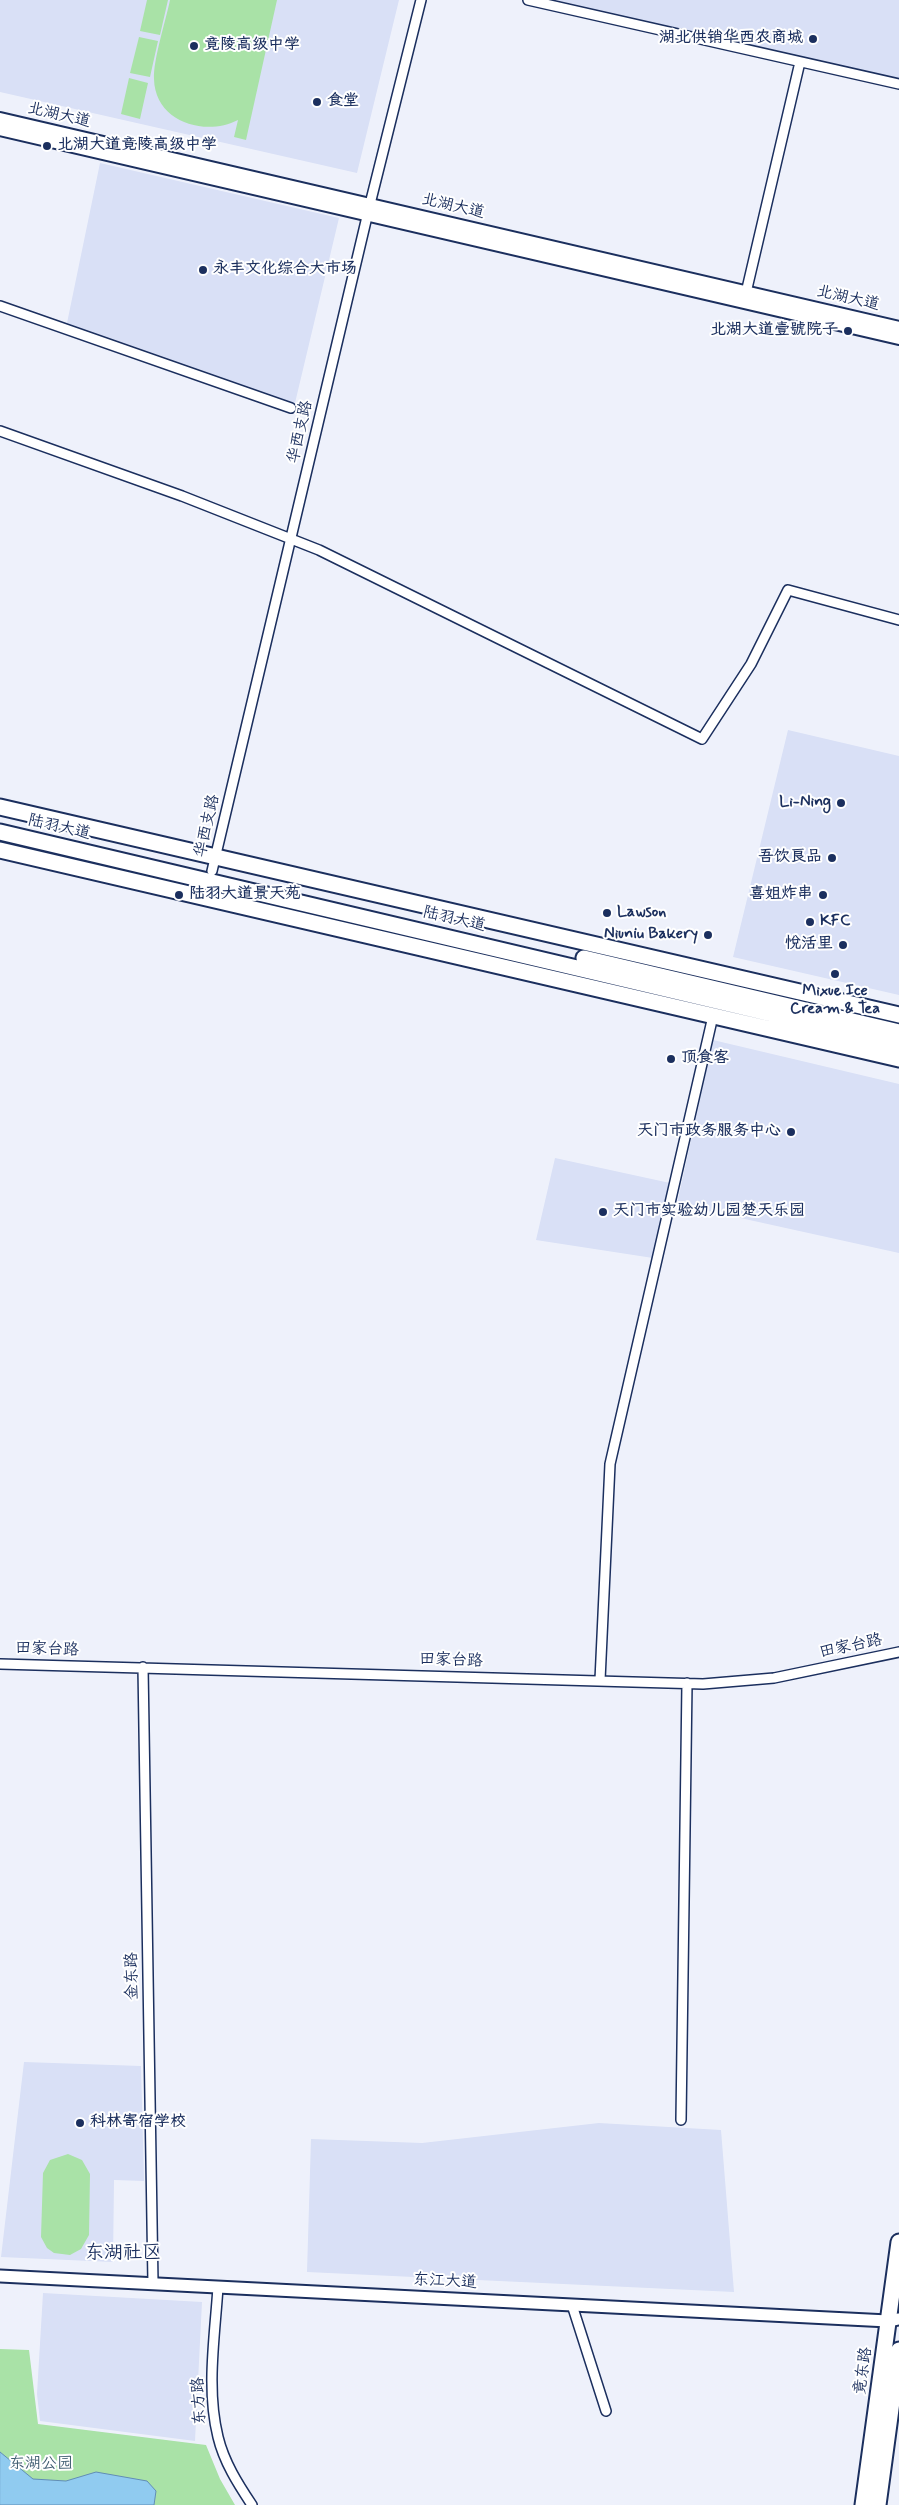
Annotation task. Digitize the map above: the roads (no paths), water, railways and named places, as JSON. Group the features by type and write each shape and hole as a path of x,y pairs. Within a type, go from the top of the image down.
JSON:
{"main road":[{"name":"北湖大道","path":"0,119 369,209 745,297 899,338"},
{"name":"北湖大道","path":"0,129 369,209"},
{"name":"北湖大道","path":"745,297 899,328"},
{"path":"0,807 214,864 899,1015"},
{"name":"陆羽大道","path":"0,823 214,864 899,1032"},
{"name":"陆羽大道","path":"0,832 899,1044"},
{"path":"0,850 899,1059"},
{"name":"竟东路","path":"863,2505 895,2322 899,2242"},
{"name":"竟东路","path":"878,2505 899,2350"}],"street":[{"name":"华西支路","path":"214,864 369,209 421,0"},
{"path":"528,0 899,84"},
{"path":"745,297 800,62"},
{"path":"0,306 291,408"},
{"path":"0,431 291,538 702,739 750,664 788,590 899,620"},
{"path":"600,1680 610,1464 713,1016"},
{"name":"田家台路","path":"0,1664 687,1684 725,1683 774,1678 899,1652"},
{"name":"金东路","path":"143,1668 153,2283"},
{"path":"681,2120 687,1684"},
{"name":"东江大道","path":"0,2276 895,2322"},
{"name":"东方路","path":"218,2287 213,2389 217,2429 228,2465 252,2505"},
{"path":"572,2305 606,2411"}],"water":[{"path":"0,2452 33,2479 66,2481 96,2472 147,2481 156,2491 154,2505 0,2505"}],"place":[{"name":"湖北供销华西农商城","path":"813,39"},
{"name":"竟陵高级中学","path":"194,46"},
{"name":"食堂","path":"317,102"},
{"name":"北湖大道竟陵高级中学","path":"47,146"},
{"name":"永丰文化综合大市场","path":"203,270"},
{"name":"北湖大道壹號院子","path":"848,331"},
{"name":"Li-Ning","path":"841,803"},
{"name":"吾饮良品","path":"832,858"},
{"name":"陆羽大道景天苑","path":"179,895"},
{"name":"喜姐炸串","path":"823,895"},
{"name":"Lawson","path":"607,913"},
{"name":"KFC","path":"810,922"},
{"name":"Niuniu Bakery","path":"708,935"},
{"name":"悦活里","path":"843,945"},
{"name":"Mixue Ice Cream & Tea","path":"835,974"},
{"name":"顶食客","path":"671,1059"},
{"name":"天门市政务服务中心","path":"791,1132"},
{"name":"天门市实验幼儿园楚天乐园","path":"603,1212"},
{"name":"科林寄宿学校","path":"80,2123"}],"district":[{"name":"东湖社区","path":"123,2254"}],"park label":[{"name":"东湖公园","path":"41,2465"}]}
